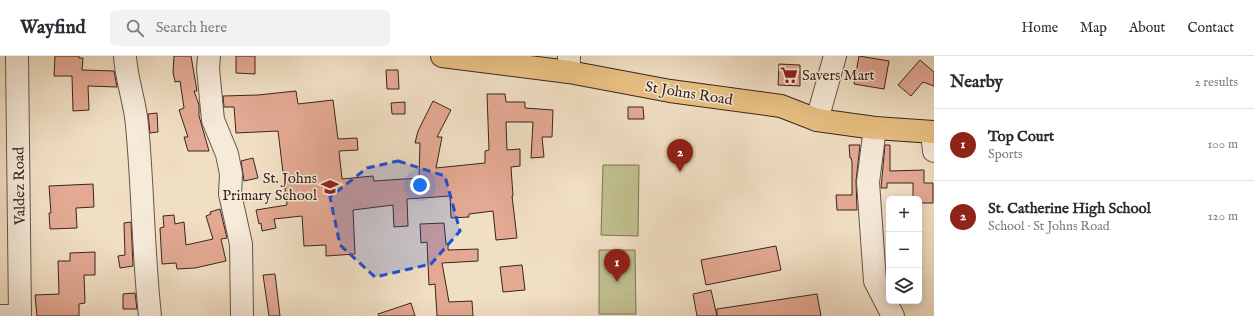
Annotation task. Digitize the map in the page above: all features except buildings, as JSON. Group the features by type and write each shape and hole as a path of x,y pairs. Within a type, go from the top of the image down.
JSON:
{"main road":[{"name":"St Johns Road","path":"442,56 569,64 670,90 781,106 818,120 933,138"}],"street":[{"name":"Valdez Road","path":"17,56 20,316"},
{"path":"125,56 125,67 137,124 145,268 150,316"},
{"path":"209,56 208,69 213,120 227,154 231,174 230,194 241,244 242,316"},
{"path":"818,120 835,56"},
{"path":"875,128 868,182 875,281 892,316"},
{"path":"0,316 20,316"}],"highlighted area":[{"path":"398,161 445,176 460,231 431,264 375,277 340,245 330,197 367,168"}],"shaded area":[{"path":"603,165 639,165 638,236 601,235"},
{"path":"599,250 635,250 636,314 599,314"}],"place":[{"name":"Savers Mart","path":"789,75"},
{"name":"St. Catherine High School","path":"680,172"},
{"name":"St. Johns Primary School","path":"330,187"},
{"name":"Top Court","path":"617,282"}]}
